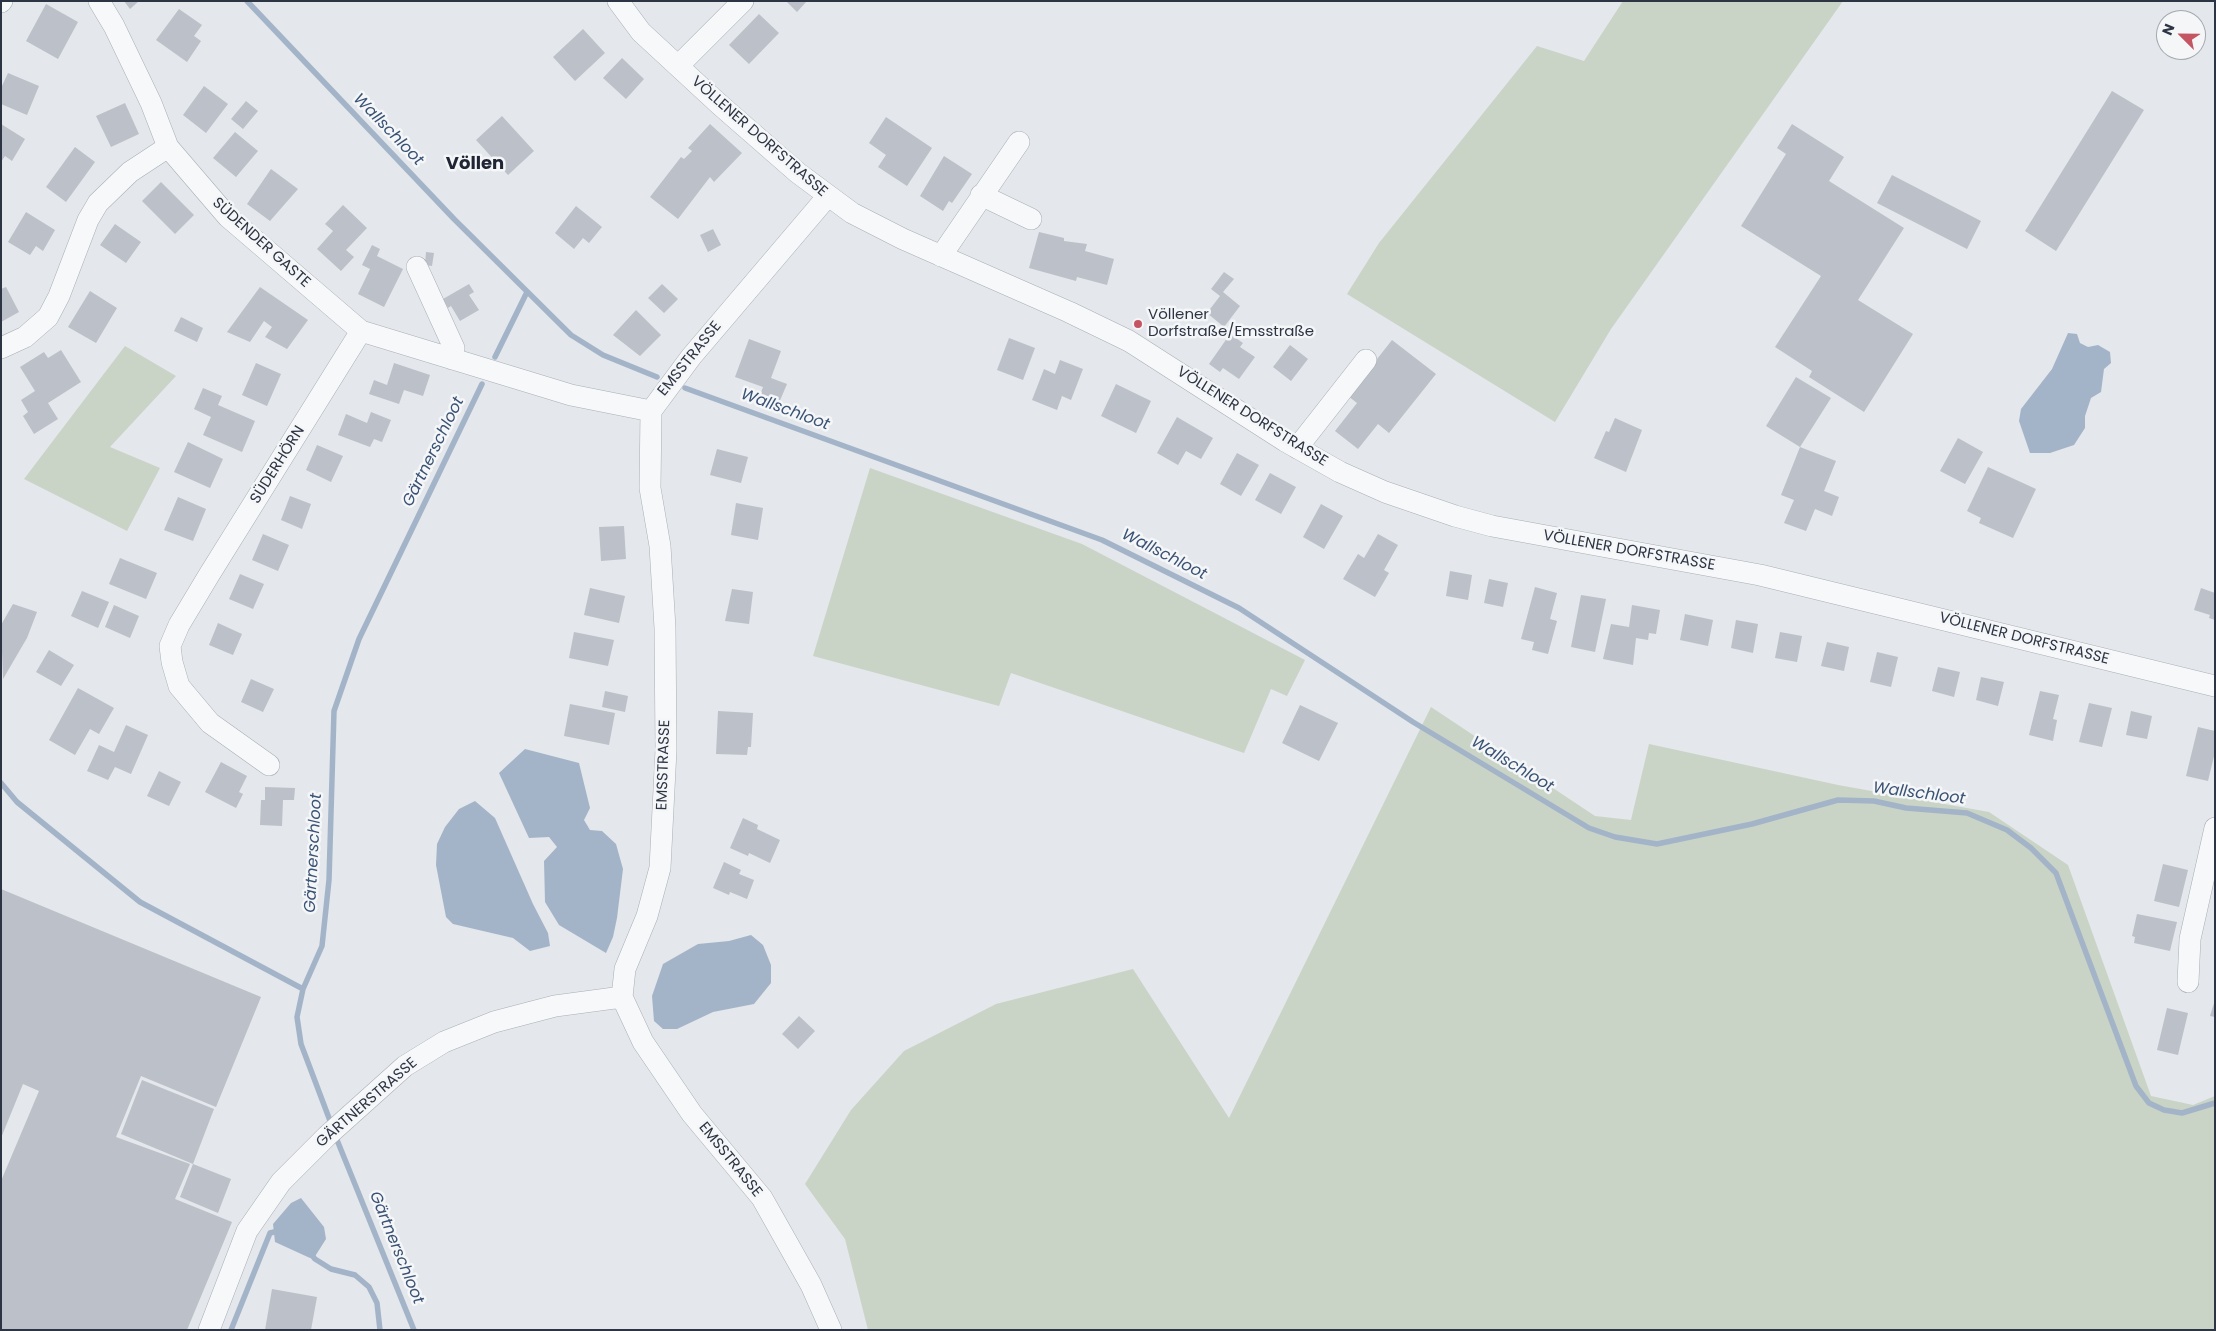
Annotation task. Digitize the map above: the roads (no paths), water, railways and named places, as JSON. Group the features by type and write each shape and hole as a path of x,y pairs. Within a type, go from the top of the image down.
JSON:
{"street":[{"name":"SÜDENDER GASTE","path":"99,1 114,26 147,95 168,146 228,217 361,331"},
{"name":"VÖLLENER DORFSTRASSE","path":"618,1 641,32 780,158 827,196 874,224 1129,341 1297,448 1340,472 1385,492 1455,516 1537,535 1760,575 2215,686"},
{"path":"678,66 742,1"},
{"path":"941,256 1019,142"},
{"path":"1,348 25,336 48,317 59,296 88,220 98,204 130,172 168,146"},
{"path":"982,195 1031,219"},
{"name":"EMSSTRASSE","path":"827,196 691,357 651,411 650,488 660,546 665,628 666,750 660,868 647,916 625,969 622,996 643,1042 692,1114 762,1198 811,1285 831,1330"},
{"path":"417,267 454,348 452,359"},
{"path":"361,331 571,396 651,411"},
{"name":"SÜDERHÖRN","path":"269,765 210,723 179,686 172,662 170,646 180,625 361,331"},
{"path":"1297,448 1366,360"},
{"path":"2188,982 2190,939 2215,828"},
{"name":"GÄRTNERSTRASSE","path":"209,1330 247,1231 281,1182 335,1129 405,1066 444,1042 494,1022 555,1006 622,996"}],"water":[{"path":"2068,333 2077,334 2080,343 2088,347 2098,345 2110,352 2111,363 2104,369 2101,392 2091,398 2085,416 2085,428 2074,445 2050,453 2030,453 2019,421 2021,409 2052,369"},
{"path":"525,749 579,763 590,808 584,820 590,830 602,831 616,844 623,869 617,918 613,937 606,953 559,925 545,902 544,861 557,847 549,837 529,838 499,773"},
{"path":"475,801 495,818 548,933 550,946 530,951 513,938 453,924 446,917 436,865 437,844 445,827 459,809"},
{"path":"751,935 763,945 771,965 771,983 754,1004 713,1012 677,1029 663,1029 654,1021 652,996 663,964 698,944 729,941"},
{"path":"301,1198 324,1227 326,1239 314,1258 310,1258 275,1242 273,1224 291,1203"}],"waterway":[{"name":"Wallschloot","path":"247,1 454,219 571,335 603,355 657,377"},
{"name":"Gärtnerschloot","path":"495,357 527,292"},
{"name":"Gärtnerschloot","path":"332,1126 301,1044 297,1017 303,989 322,946 329,880 334,711 359,639 482,384"},
{"name":"Wallschloot","path":"685,388 1102,540 1239,608 1413,722 1589,828 1615,837 1657,844 1752,824 1838,800 1874,801 1906,808 1967,813 2007,830 2031,848 2056,873 2136,1086 2149,1103 2164,1110 2182,1113 2215,1103"},
{"path":"1,783 17,802 140,902 303,989"},
{"name":"Gärtnerschloot","path":"335,1135 414,1330"},
{"path":"231,1330 270,1233 278,1231"},
{"path":"310,1253 315,1259 331,1269 355,1275 369,1287 377,1303 380,1330"}],"place":[{"name":"Völlener Dorfstraße/Emsstraße","path":"1138,324"}],"district":[{"name":"Völlen","path":"475,164"}]}
